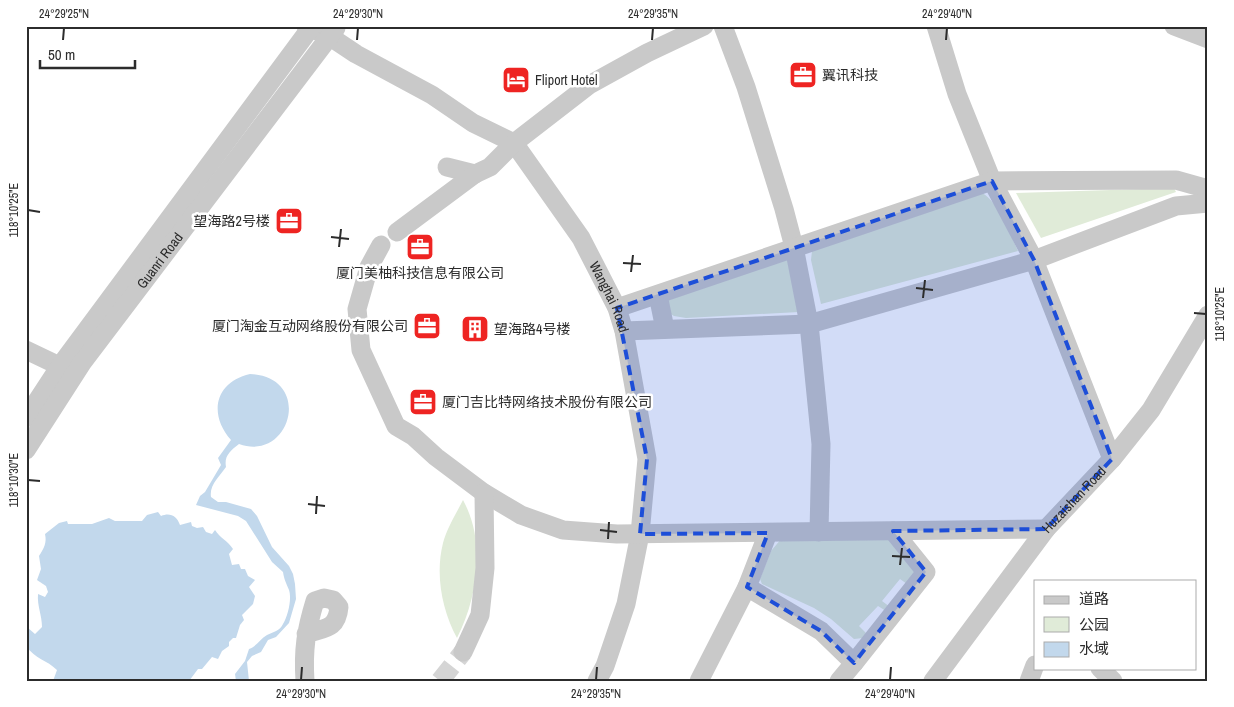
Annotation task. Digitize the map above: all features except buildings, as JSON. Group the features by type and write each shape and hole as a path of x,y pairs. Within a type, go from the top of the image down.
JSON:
{"street":[{"path":"397,232 476,174 490,167 514,143 590,85 647,53 704,26"},
{"path":"723,26 764,144 784,209 794,247 809,324 821,444 819,532"},
{"path":"936,26 957,94 992,181 1034,260 1112,459"},
{"path":"1174,26 1208,39"},
{"name":"Wanghai Road","path":"310,27 333,31 356,54 432,95 473,123 514,143 580,238 617,308 624,331 647,459 640,534 626,604 597,681"},
{"name":"Guanri Road","path":"26,450 68,370 310,27"},
{"name":"Guanri Road","path":"26,418 68,370 333,31"},
{"path":"447,167 476,174"},
{"path":"617,308 992,181 1176,180 1208,188"},
{"path":"624,331 809,324 1034,260 1176,206 1208,203"},
{"path":"381,245 369,267 357,309 361,350 396,426 413,436 484,493 521,515 563,530 640,534 1046,529"},
{"path":"658,295 665,329"},
{"name":"Huzaishan Road","path":"933,681 1046,529 1112,459 1151,410 1208,315"},
{"path":"26,350 68,370"},
{"path":"463,652 480,616 485,568 484,493"},
{"path":"839,681 926,572 893,531"},
{"path":"699,681 746,587 768,533"},
{"path":"746,587 821,631 854,663"},
{"path":"305,681 304,657 306,634"},
{"path":"1029,681 1034,668"},
{"path":"1102,670 1113,681"}],"highlighted area":[{"path":"992,181 1034,260 1112,459 1046,529 893,531 926,572 854,663 821,631 747,587 768,533 640,534 647,459 617,308"}],"green space":[{"path":"1174,188 1176,192 1041,238 1016,193"},
{"path":"982,193 988,197 999,211 1018,251 821,304 811,260 812,251"},
{"path":"788,255 799,312 686,318 669,313 667,302 670,297"},
{"path":"463,500 475,533 477,551 474,587 470,605 457,638 447,616 441,592 440,567 445,537"},
{"path":"782,538 888,539 915,572 907,584 900,579 882,601 890,607 886,611 878,606 859,626 866,633 863,638 854,639 831,619 814,608 762,584 760,579 771,551"}],"water":[{"path":"250,374 270,379 283,389 288,402 288,417 282,431 272,442 257,447 239,444 230,451 226,460 226,467 213,485 211,497 218,502 226,502 251,509 257,516 272,547 289,566 293,574 296,599 289,623 276,637 268,640 261,652 252,656 247,662 249,681 236,681 235,674 245,661 249,649 282,626 290,603 289,590 283,572 272,562 246,521 238,516 196,505 221,465 218,458 231,440 219,420 219,400 229,384 238,378"},
{"path":"158,512 161,516 167,514 173,516 180,525 191,522 192,526 197,528 203,527 206,532 212,534 215,530 233,549 229,554 232,565 239,564 241,569 245,569 248,576 255,580 249,587 255,596 253,604 242,615 244,620 240,625 236,638 229,642 229,646 222,651 218,659 212,657 202,669 198,669 189,681 53,681 57,670 33,654 26,646 26,629 28,628 35,634 42,627 38,594 45,597 48,592 46,586 37,580 41,569 39,556 45,545 45,534 59,523 67,521 68,524 92,524 109,518 115,521 142,521 147,515"}],"tunnel":[{"path":"440,681 463,652"}],"place":[{"name":"翼讯科技","path":"803,75"},
{"name":"Fliport Hotel","path":"516,80"},
{"name":"望海路2号楼","path":"289,221"},
{"name":"厦门美柚科技信息有限公司","path":"420,247"},
{"name":"厦门淘金互动网络股份有限公司","path":"427,326"},
{"name":"望海路4号楼","path":"475,329"},
{"name":"厦门吉比特网络技术股份有限公司","path":"423,402"}]}
